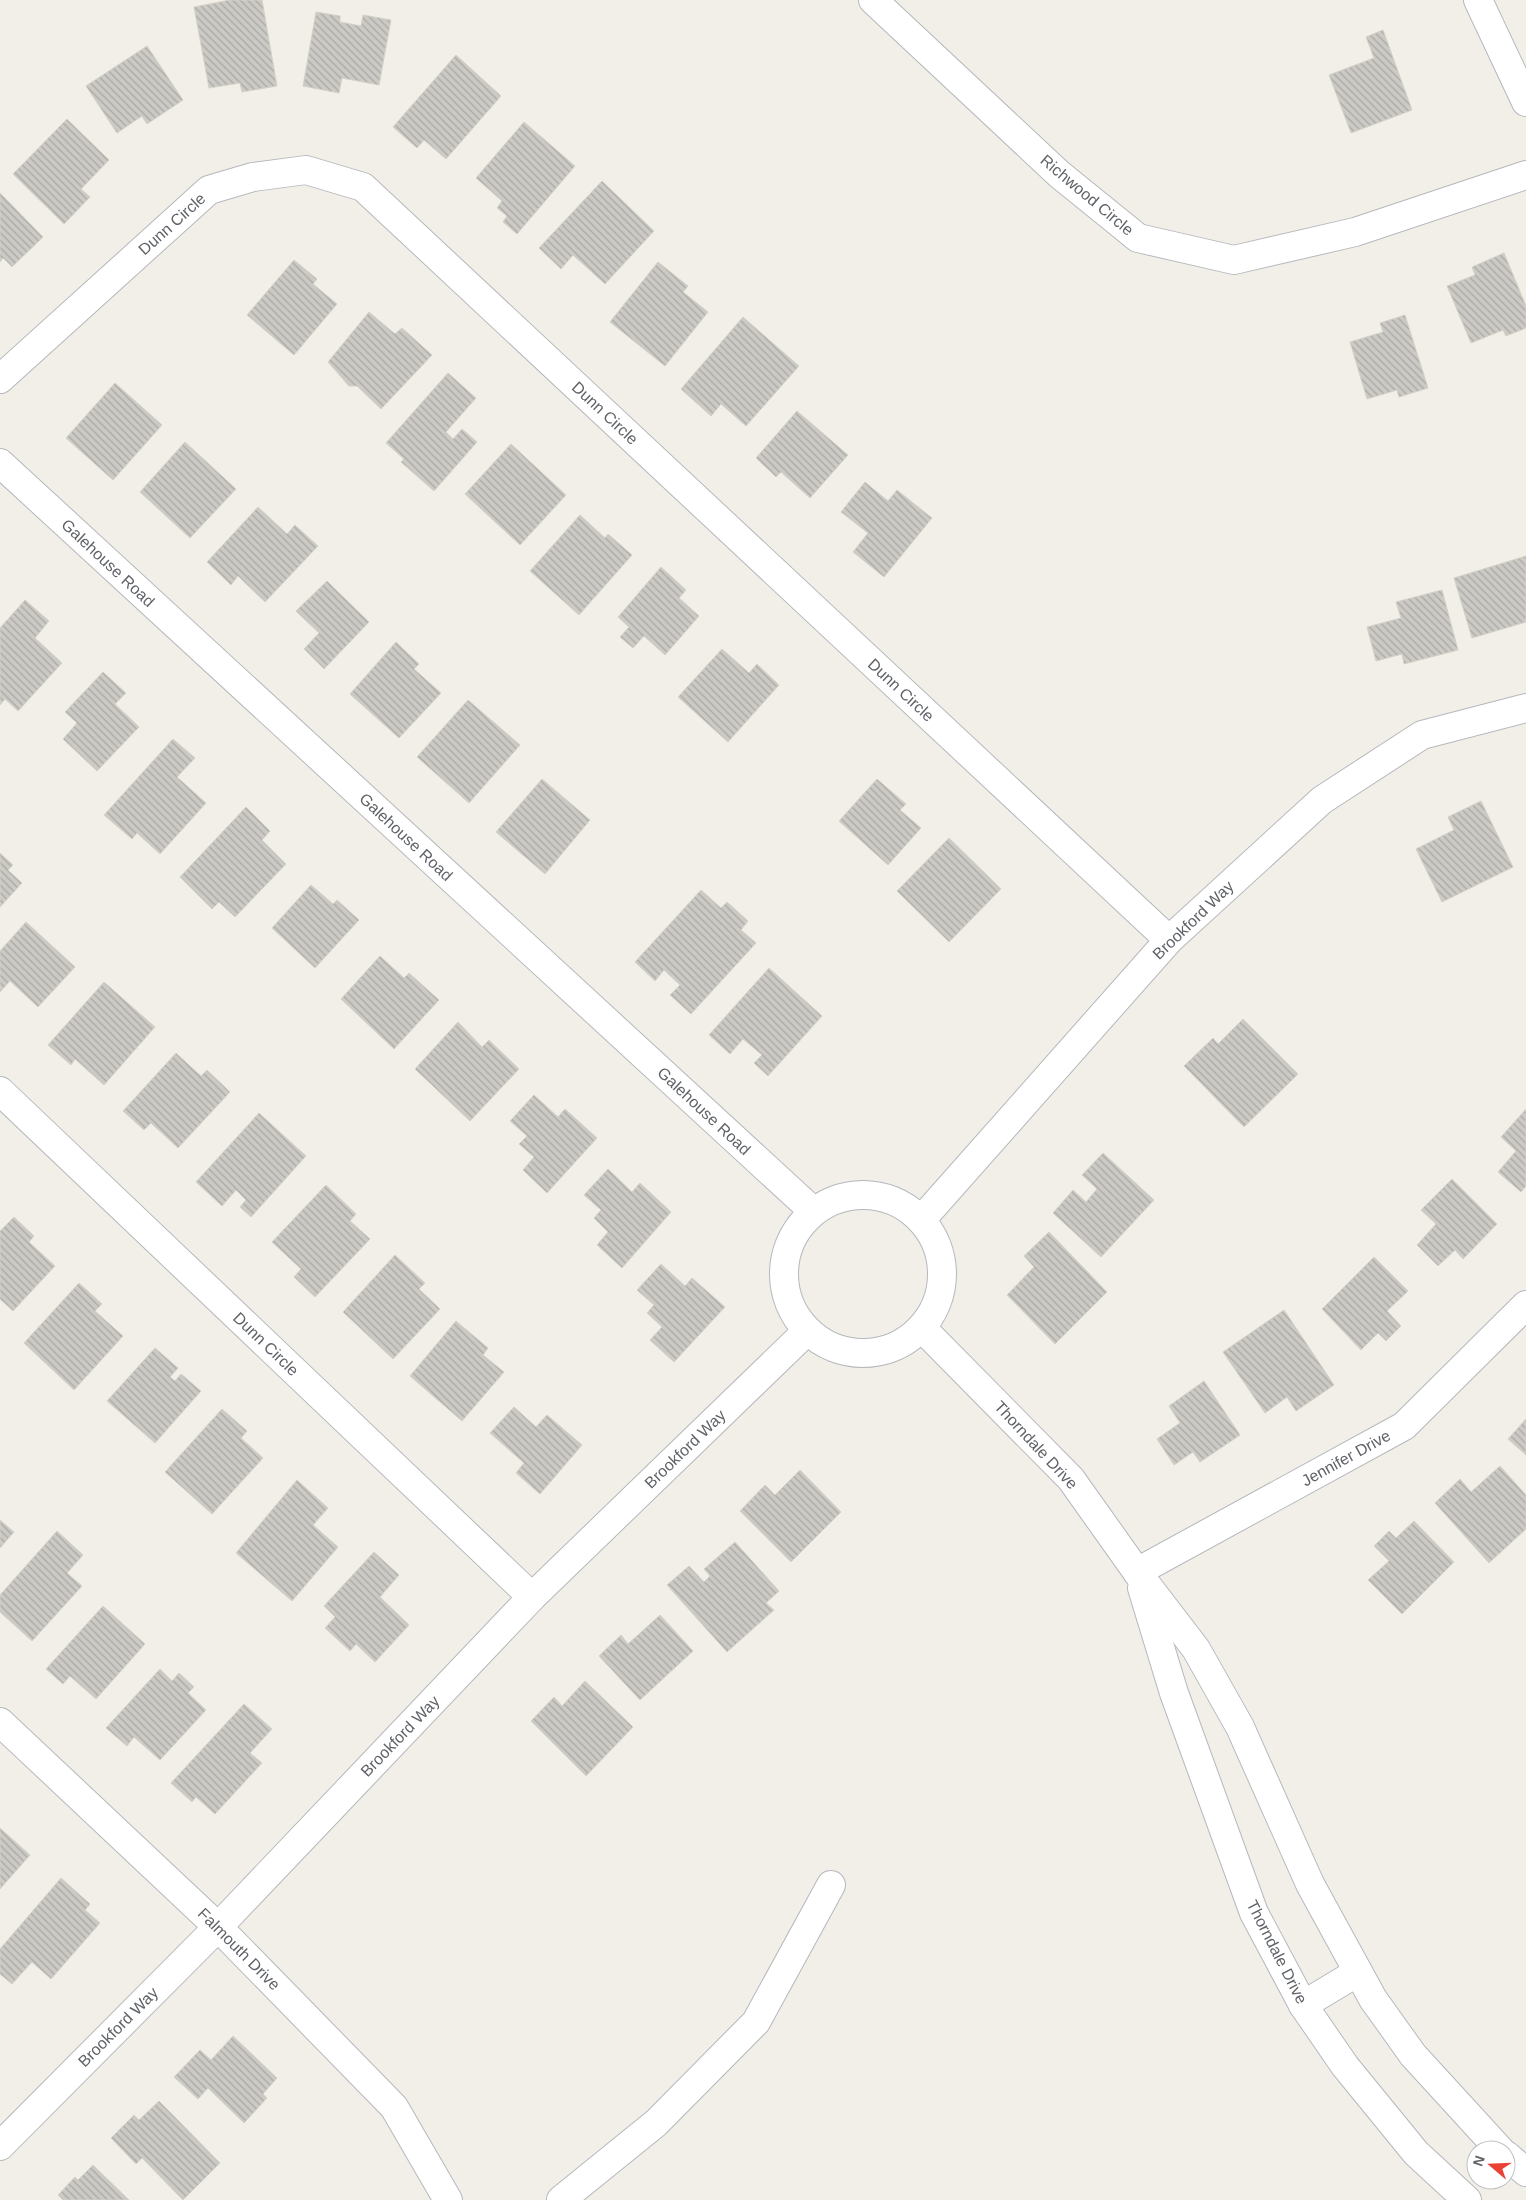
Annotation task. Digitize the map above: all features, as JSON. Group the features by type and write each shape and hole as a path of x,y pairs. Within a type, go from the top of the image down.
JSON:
{"street":[{"name":"Richwood Circle","path":"873,0 1059,174 1138,238 1234,260 1355,232 1526,175"},
{"path":"1478,0 1526,102"},
{"name":"Dunn Circle","path":"0,379 210,190 252,176 306,170 363,187 1169,940"},
{"name":"Galehouse Road","path":"0,463 813,1211"},
{"name":"Brookford Way","path":"922,1219 1169,940 1322,800 1422,736 1526,708"},
{"name":"Dunn Circle","path":"0,1091 532,1597"},
{"path":"869,1194 897,1202 922,1219 940,1254 941,1294 922,1328 902,1344 878,1354 852,1355 827,1347 806,1332 784,1293 786,1248 813,1211 839,1197 869,1194"},
{"name":"Jennifer Drive","path":"1137,1572 1404,1426 1526,1304"},
{"name":"Thorndale Drive","path":"922,1328 1070,1479 1137,1572 1196,1649 1240,1727 1310,1884 1373,1999 1413,2055 1491,2140"},
{"name":"Brookford Way","path":"0,2146 218,1927 532,1597 806,1332"},
{"name":"Thorndale Drive","path":"1137,1572 1174,1693 1254,1914 1303,2006 1344,2066 1416,2153 1467,2200"},
{"name":"Falmouth Drive","path":"0,1722 218,1927 394,2107 448,2200"},
{"path":"561,2200 656,2123 756,2022 831,1885"},
{"path":"1303,2006 1358,1972"},
{"path":"1516,2164 1526,2172"}],"building":[{"path":"230,0 262,0 277,86 242,92 240,83 209,88 194,7"},
{"path":"316,12 340,16 340,22 361,26 363,15 391,20 379,85 342,78 339,93 303,86"},
{"path":"1383,30 1412,110 1351,133 1329,75 1374,58 1366,37"},
{"path":"147,46 183,100 147,124 142,116 117,133 86,86"},
{"path":"456,55 501,96 446,159 424,140 417,148 393,127"},
{"path":"67,119 109,160 81,189 90,197 64,224 13,174"},
{"path":"524,122 575,166 517,234 503,222 507,216 497,208 502,201 476,178"},
{"path":"602,181 654,231 605,284 573,255 561,269 539,248"},
{"path":"0,193 43,237 12,267 3,258 0,262"},
{"path":"1504,253 1526,306 1526,328 1506,336 1503,330 1471,343 1447,286 1475,275 1472,267"},
{"path":"294,260 317,279 313,284 337,304 294,355 247,315"},
{"path":"658,262 688,286 683,292 708,312 665,366 610,322"},
{"path":"369,312 395,334 402,328 432,355 381,409 357,386 349,386 328,362"},
{"path":"1405,315 1428,388 1399,397 1397,390 1367,399 1350,342 1383,332 1380,323"},
{"path":"743,317 799,366 746,426 721,404 711,416 681,389"},
{"path":"448,373 476,398 446,432 453,439 462,429 477,442 434,491 401,462 404,459 386,443"},
{"path":"115,383 162,425 113,480 66,438"},
{"path":"797,411 848,455 810,498 781,472 776,477 756,458"},
{"path":"185,442 236,489 190,538 140,492"},
{"path":"511,444 566,495 520,545 465,494"},
{"path":"865,482 888,501 897,490 932,518 884,577 853,552 868,533 841,512"},
{"path":"258,507 287,534 295,525 318,546 265,602 238,576 231,585 207,562"},
{"path":"580,515 605,538 608,534 632,555 579,615 530,571"},
{"path":"1526,556 1526,622 1472,638 1454,578"},
{"path":"661,567 686,590 679,598 699,616 665,655 644,636 633,648 620,637 629,627 618,617"},
{"path":"327,581 369,622 324,669 304,649 319,633 296,611"},
{"path":"1442,590 1458,650 1404,664 1402,654 1376,661 1367,627 1401,618 1396,602"},
{"path":"25,600 49,621 35,638 62,663 18,711 5,699 0,705 0,628"},
{"path":"396,642 419,664 414,669 441,693 399,738 350,694"},
{"path":"722,649 749,673 757,664 779,685 728,742 678,697"},
{"path":"103,672 126,693 115,704 139,727 97,771 63,739 77,723 65,712"},
{"path":"468,700 520,745 469,803 417,757"},
{"path":"173,739 195,758 177,777 206,803 160,854 137,833 132,839 104,815"},
{"path":"542,779 590,820 545,874 496,832"},
{"path":"877,779 906,804 900,810 921,828 888,865 839,821"},
{"path":"1481,801 1513,867 1442,902 1416,849 1454,830 1448,817"},
{"path":"246,807 270,831 262,840 286,864 235,917 219,902 212,909 180,877"},
{"path":"949,838 1001,889 949,942 897,891"},
{"path":"0,853 13,865 8,870 22,883 0,907"},
{"path":"311,885 333,904 337,900 359,920 315,968 272,928"},
{"path":"701,890 721,908 727,902 748,921 741,930 756,943 691,1014 670,995 680,985 664,970 655,981 635,962"},
{"path":"26,922 75,967 38,1007 10,981 0,992 0,951"},
{"path":"380,956 404,978 409,973 439,1000 394,1049 341,999"},
{"path":"769,968 822,1016 768,1076 754,1063 762,1055 743,1039 730,1054 709,1035"},
{"path":"104,982 155,1027 104,1085 75,1059 71,1065 48,1045"},
{"path":"1243,1019 1298,1074 1244,1127 1184,1066 1213,1038 1218,1044"},
{"path":"458,1022 482,1047 489,1040 519,1069 470,1121 415,1069"},
{"path":"176,1053 201,1076 207,1070 230,1092 178,1148 151,1123 144,1130 123,1111"},
{"path":"534,1095 558,1117 565,1109 597,1138 547,1193 523,1170 534,1157 519,1144 527,1136 510,1121"},
{"path":"1526,1109 1526,1186 1521,1192 1498,1172 1516,1151 1501,1137"},
{"path":"259,1113 306,1156 251,1217 240,1207 246,1200 236,1190 222,1206 196,1182"},
{"path":"1103,1153 1154,1200 1101,1257 1053,1213 1073,1190 1086,1202 1097,1189 1082,1175"},
{"path":"608,1169 632,1192 640,1183 671,1212 622,1268 597,1245 608,1232 594,1218 601,1210 584,1195"},
{"path":"1452,1179 1497,1224 1463,1259 1455,1250 1438,1266 1417,1245 1436,1224 1421,1210"},
{"path":"326,1185 356,1214 350,1221 370,1239 315,1297 294,1277 301,1269 272,1242"},
{"path":"14,1217 34,1236 29,1242 55,1266 13,1311 0,1299 0,1231"},
{"path":"1049,1232 1107,1292 1055,1344 1007,1295 1034,1267 1024,1256"},
{"path":"395,1255 425,1283 419,1289 440,1309 393,1359 343,1312"},
{"path":"1374,1257 1408,1291 1387,1311 1401,1326 1386,1341 1378,1333 1361,1350 1322,1309"},
{"path":"661,1264 685,1286 692,1278 725,1307 674,1362 650,1340 662,1327 647,1313 654,1305 637,1290"},
{"path":"79,1283 102,1304 95,1311 123,1336 74,1390 24,1343"},
{"path":"1284,1310 1334,1385 1296,1411 1287,1397 1265,1413 1223,1352"},
{"path":"456,1321 488,1348 483,1355 504,1372 462,1421 410,1376"},
{"path":"155,1348 178,1368 170,1377 175,1381 181,1374 201,1391 155,1443 107,1401"},
{"path":"1204,1381 1240,1435 1200,1462 1193,1452 1174,1465 1157,1439 1180,1423 1169,1406"},
{"path":"514,1407 536,1427 547,1415 582,1445 540,1494 516,1473 524,1463 490,1433"},
{"path":"222,1409 247,1431 241,1438 263,1458 212,1514 165,1472"},
{"path":"1526,1419 1526,1455 1508,1439"},
{"path":"1500,1466 1526,1495 1526,1529 1489,1563 1435,1503 1460,1479 1471,1492"},
{"path":"800,1470 841,1512 791,1562 740,1511 765,1485 775,1495"},
{"path":"297,1480 328,1508 313,1525 338,1547 292,1601 236,1553"},
{"path":"0,1520 14,1532 0,1548"},
{"path":"1414,1521 1454,1562 1402,1614 1368,1580 1389,1561 1374,1546 1389,1531 1396,1538"},
{"path":"57,1531 83,1555 67,1573 82,1586 32,1641 0,1612 0,1595"},
{"path":"735,1542 779,1591 766,1603 774,1610 727,1652 667,1585 689,1566 704,1582 710,1576 704,1569"},
{"path":"374,1552 399,1575 380,1597 409,1625 375,1662 356,1644 350,1651 325,1628 335,1617 324,1606"},
{"path":"103,1606 145,1644 96,1699 70,1676 63,1684 46,1669"},
{"path":"660,1615 693,1651 640,1700 599,1656 621,1635 628,1644"},
{"path":"160,1669 172,1681 179,1673 194,1687 188,1693 206,1710 160,1760 134,1737 127,1746 106,1728"},
{"path":"585,1681 633,1727 586,1776 531,1721 554,1697 562,1706"},
{"path":"244,1704 272,1729 250,1753 262,1763 215,1814 196,1797 192,1802 171,1783"},
{"path":"0,1828 30,1855 0,1889"},
{"path":"61,1878 90,1904 85,1910 100,1923 51,1979 32,1962 12,1984 0,1974 0,1949"},
{"path":"233,2036 277,2078 263,2094 267,2098 244,2123 208,2088 198,2099 174,2077 200,2050 211,2060"},
{"path":"159,2101 220,2163 183,2200 142,2158 136,2164 111,2138 134,2115 139,2120"},
{"path":"93,2165 129,2200 63,2200 58,2195 75,2177 78,2180"}]}
